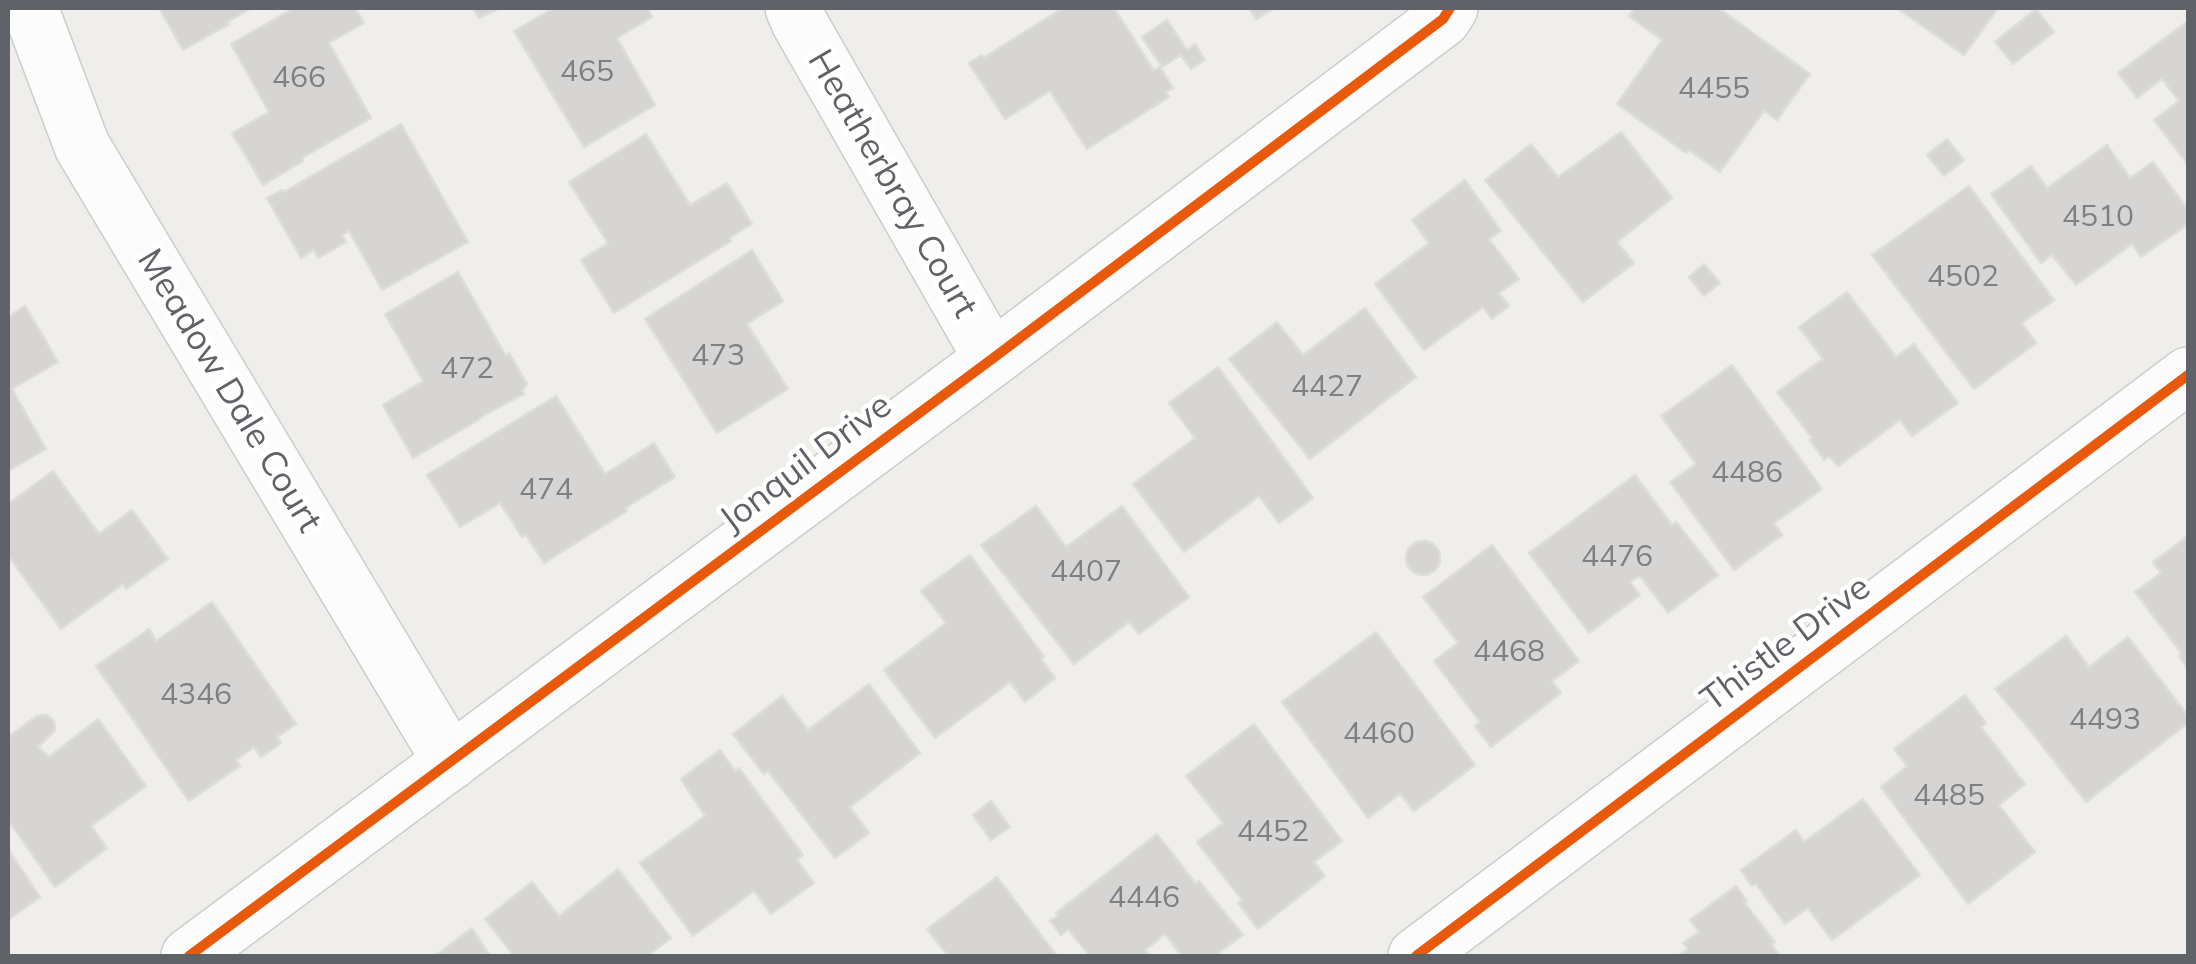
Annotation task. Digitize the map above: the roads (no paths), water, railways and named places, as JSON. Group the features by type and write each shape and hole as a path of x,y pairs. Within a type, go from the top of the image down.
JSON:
{"street":[{"name":"Meadow Dale Court","path":"30,8 82,146 452,762"},
{"name":"Heatherbray Court","path":"794,8 992,359"},
{"name":"Jonquil Drive","path":"189,956 992,359 1443,19 1450,8"},
{"name":"Thistle Drive","path":"1416,956 2188,374"}]}
